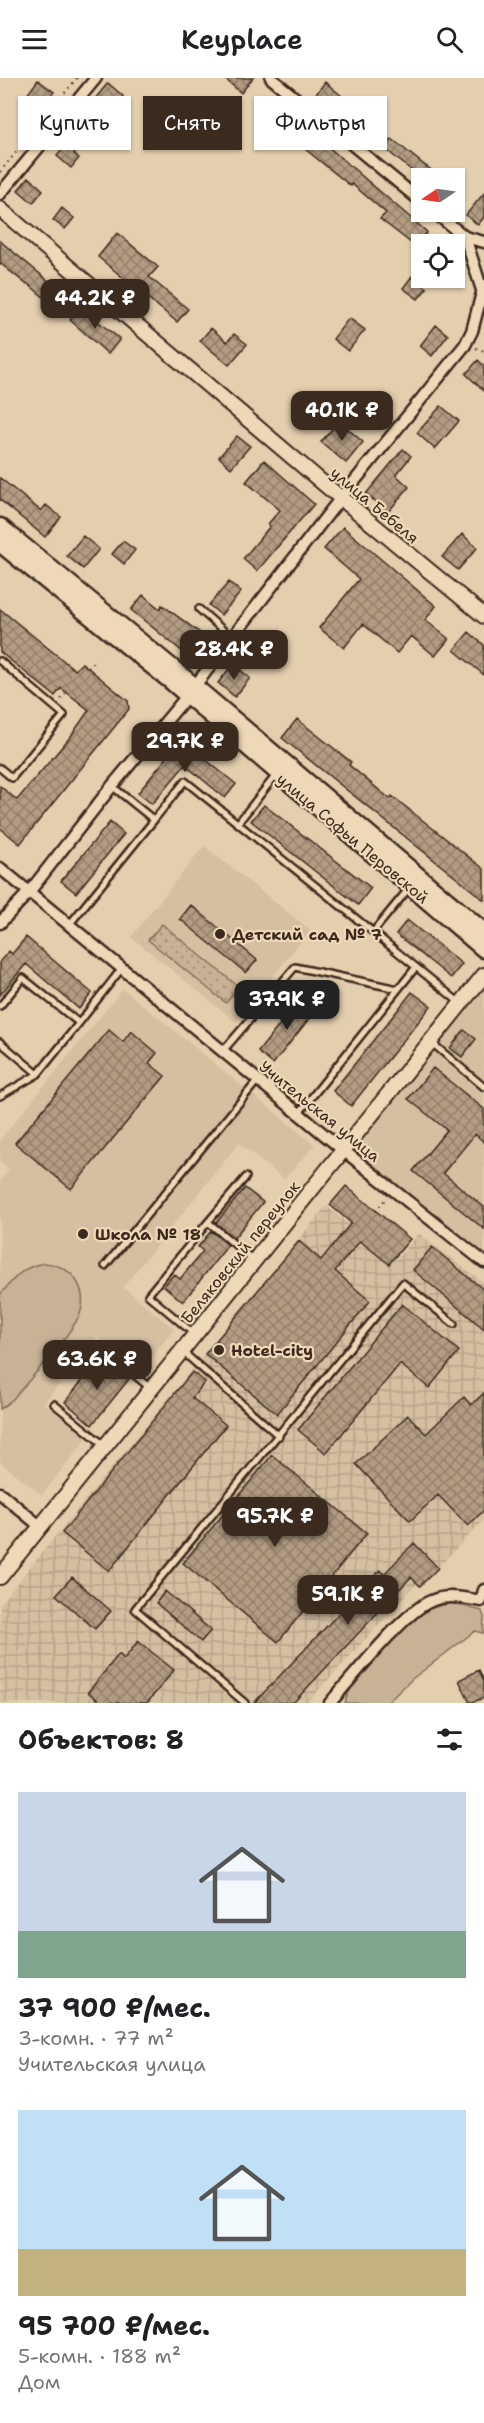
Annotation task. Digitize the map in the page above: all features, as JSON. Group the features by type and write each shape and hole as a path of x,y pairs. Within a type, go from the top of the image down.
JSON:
{"main road":[{"name":"улица Софьи Перовской","path":"0,527 191,691 484,932"},
{"name":"улица Софьи Перовской","path":"0,543 191,691 278,774 484,949"}],"street":[{"path":"0,194 96,78"},
{"path":"271,78 411,193"},
{"name":"улица Бебеля","path":"0,209 484,616"},
{"path":"446,222 461,234"},
{"path":"465,237 484,242"},
{"path":"0,923 30,891 112,786 191,691 341,498 465,345 472,331 483,287 465,237"},
{"name":"Учительская улица","path":"0,868 298,1113 484,1262"},
{"name":"Беляковский переулок","path":"0,1577 484,975"},
{"path":"0,1493 40,1527"},
{"path":"330,1703 415,1609 440,1598 483,1600"}],"lane":[{"path":"199,609 232,638"},
{"path":"0,661 64,715 12,778 0,768"},
{"path":"238,823 278,774"},
{"path":"69,925 185,781 461,1004"},
{"path":"112,786 154,820"},
{"path":"373,932 411,885"},
{"path":"223,1051 295,967 398,989"},
{"path":"298,1113 416,967"},
{"path":"0,1096 38,1074 122,968"},
{"path":"0,1006 23,978 79,1023"},
{"path":"0,1042 38,1074"},
{"path":"431,1042 484,1087"},
{"path":"105,1266 258,1080"},
{"path":"195,1335 148,1295 246,1177"},
{"path":"208,1222 254,1261"},
{"path":"245,1703 135,1609 404,1283 454,1324"},
{"path":"101,1347 152,1389"},
{"path":"182,1351 279,1436"},
{"path":"54,1404 105,1446"}],"path":[{"path":"0,172 77,78"},
{"path":"87,668 96,660"},
{"path":"376,1210 386,1198"}],"shaded area":[{"name":"Детский сад № 7","path":"204,846 310,930 236,1022 131,937"},
{"path":"162,924 239,987 226,1003 148,940"},
{"path":"484,976 484,1262 343,1150"},
{"name":"Школа № 18","path":"123,989 315,1145 284,1179 239,1143 123,1287 174,1329 140,1371 97,1337 44,1403 87,1438 42,1495 0,1462 0,1181 9,1170 0,1161 0,1140"},
{"path":"326,1206 395,1261 419,1234 484,1283 484,1520 420,1586 417,1583 307,1703 0,1703 0,1604"},
{"path":"44,1263 62,1267 73,1276 81,1291 81,1311 51,1355 13,1399 0,1409 0,1295 24,1270"},
{"path":"452,1603 482,1611 483,1633 475,1631 412,1679 387,1703 345,1703 349,1692 367,1664 393,1636 406,1624 429,1609"}],"building":[{"path":"224,78 253,78 241,93"},
{"path":"38,80 54,92 51,96 26,96"},
{"path":"325,82 342,96 319,96 316,94"},
{"path":"108,83 123,96 97,96"},
{"path":"392,139 429,168 411,168 411,170 386,150 387,145"},
{"path":"62,150 77,150 74,154 79,158 71,168 57,156"},
{"path":"306,150 332,150 411,218 411,222 415,222 427,232 411,234 411,243 380,219 386,213 352,184 351,186"},
{"path":"29,177 43,190 33,203 18,190"},
{"path":"484,193 484,217 478,225 466,215"},
{"path":"62,208 74,218 65,229 53,220"},
{"path":"117,233 158,267 149,277 188,309 177,322 98,257"},
{"path":"0,241 62,292 52,304 27,283 0,265"},
{"path":"411,277 411,288 427,288 418,299 403,288"},
{"path":"80,307 120,339 108,354 70,320"},
{"path":"349,318 365,330 348,351 333,339"},
{"path":"436,325 448,335 432,356 420,346"},
{"path":"211,328 227,342 234,334 247,344 229,365 200,341"},
{"path":"478,360 484,366 484,391 466,374"},
{"path":"441,406 459,421 435,449 417,433"},
{"path":"339,421 363,442 346,463 321,442"},
{"path":"237,436 250,446 231,468 219,457"},
{"path":"403,449 411,456 396,475 409,487 388,512 366,494"},
{"path":"264,460 314,504 257,571 243,559 280,510 246,482"},
{"path":"0,478 41,511 46,505 61,517 45,537 0,500"},
{"path":"343,527 436,606 425,620 449,639 435,656 411,636 397,653 363,624 344,648 319,628 359,579 324,549"},
{"path":"462,534 477,548 458,570 442,557"},
{"path":"83,536 99,549 83,569 67,556"},
{"path":"123,541 135,550 124,564 112,554"},
{"path":"229,582 241,592 221,615 209,605"},
{"path":"143,595 160,609 162,605 204,636 188,656 131,610"},
{"path":"0,609 75,670 82,663 128,701 129,709 20,844 0,828 0,786 17,800 71,736 89,710 61,688 55,696 0,652"},
{"path":"469,632 484,645 484,675 454,650"},
{"path":"233,664 250,678 235,697 218,683"},
{"path":"297,719 351,762 349,765 390,799 392,796 484,869 484,900 282,738"},
{"path":"181,740 236,784 225,798 185,765 152,804 138,793"},
{"path":"264,805 371,888 358,905 251,821"},
{"path":"110,822 124,834 76,893 61,881"},
{"path":"191,905 257,960 246,973 180,919"},
{"path":"407,920 462,964 451,978 396,934"},
{"path":"26,937 92,993 79,1009 26,964 0,995 0,961 9,951 12,954"},
{"path":"412,992 431,1006 351,1106 333,1091"},
{"path":"301,998 316,1010 273,1064 258,1052"},
{"path":"109,1030 123,1042 131,1031 157,1053 149,1063 165,1076 71,1189 15,1143"},
{"path":"464,1030 476,1039 462,1057 450,1048"},
{"path":"433,1068 484,1109 484,1142 475,1134 443,1173 484,1207 484,1229 413,1171 447,1130 408,1099"},
{"path":"346,1186 410,1239 389,1264 360,1241 335,1271 370,1301 277,1414 205,1354 299,1241 321,1260 351,1223 330,1205"},
{"path":"245,1188 263,1202 234,1238 216,1223"},
{"path":"211,1231 228,1245 183,1302 164,1286 174,1274 180,1279 203,1251 198,1247"},
{"path":"432,1247 484,1290 484,1329 413,1270"},
{"path":"402,1304 459,1351 429,1388 400,1364 326,1453 298,1430"},
{"path":"101,1357 129,1379 92,1425 65,1402"},
{"path":"192,1372 205,1382 192,1398 226,1425 109,1571 62,1533"},
{"path":"484,1393 484,1510 468,1526 438,1495 410,1521 356,1464 408,1415 426,1434 464,1397 471,1405"},
{"path":"272,1455 367,1533 278,1642 183,1563"},
{"path":"414,1543 438,1568 420,1586 411,1577 293,1703 254,1703 380,1570 384,1574"},
{"path":"72,1577 111,1611 95,1629 56,1595"},
{"path":"165,1591 211,1630 201,1642 156,1603"},
{"path":"138,1641 174,1670 147,1703 101,1703 88,1692 119,1654 124,1659"},
{"path":"479,1670 484,1681 484,1698 470,1703 459,1680"}],"place":[{"name":"Детский сад № 7","path":"220,934"},
{"name":"Школа № 18","path":"83,1234"},
{"name":"Hotel-city","path":"219,1350"}]}
